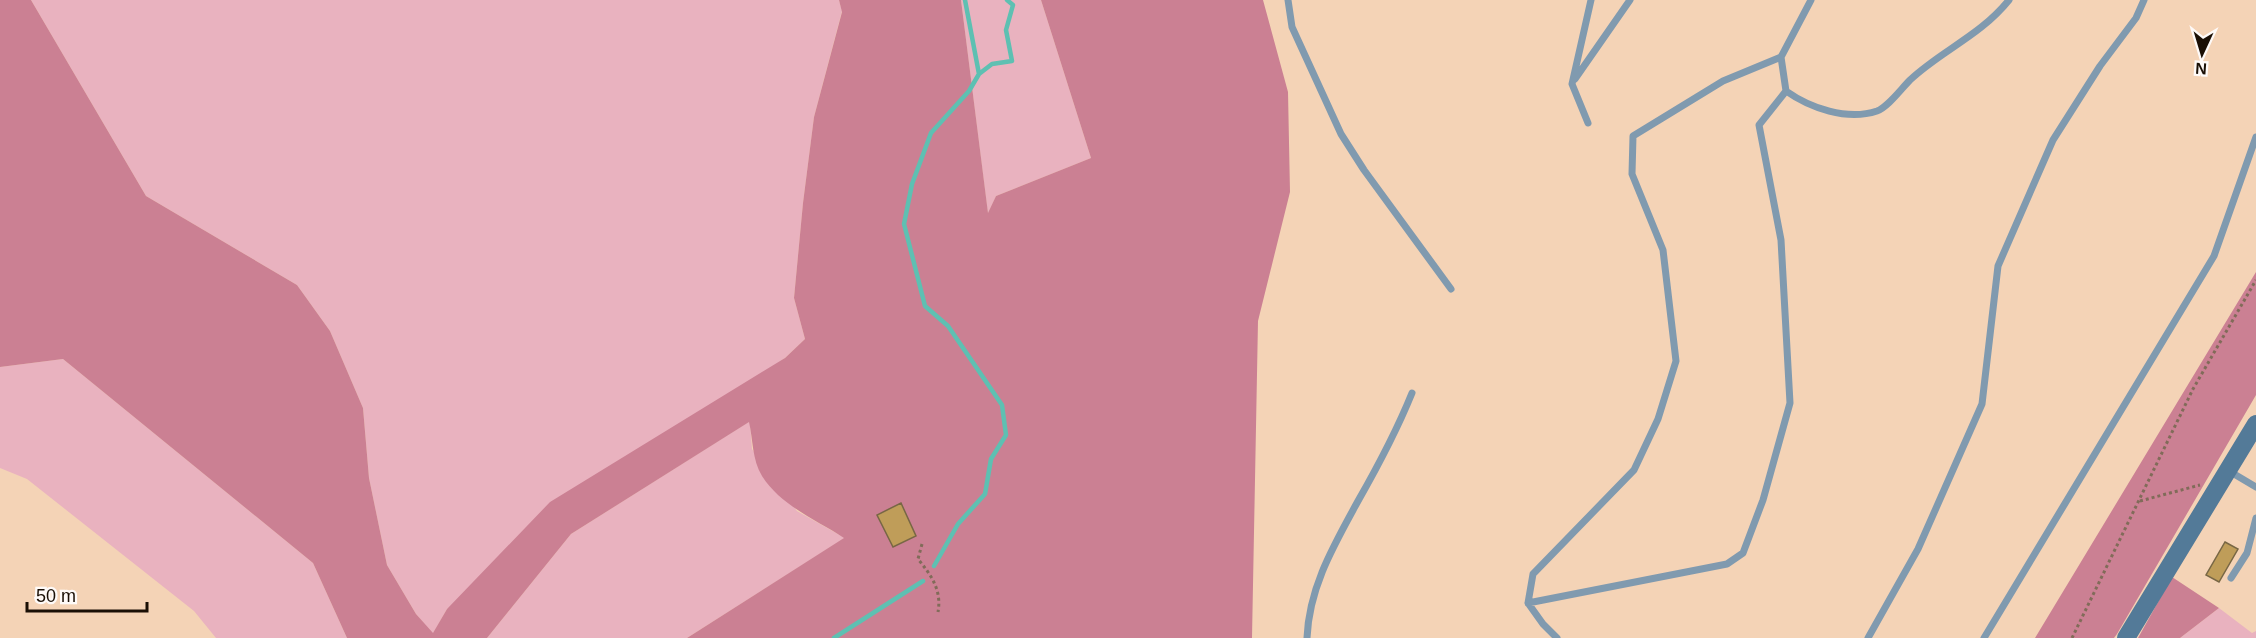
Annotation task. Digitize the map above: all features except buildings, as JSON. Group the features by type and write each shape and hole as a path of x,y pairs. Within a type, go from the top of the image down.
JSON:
{"street":[{"path":"2126,638 2256,424"}],"lane":[{"path":"1288,0 1293,27 1341,134 1364,170 1451,288"},
{"path":"1588,123 1572,84 1591,0"},
{"path":"1572,84 1629,0"},
{"path":"1811,0 1781,57 1786,91 1806,105 1853,115 1879,111 1914,77 1992,21 2010,0"},
{"path":"1868,638 1918,549 1982,404 1998,266 2053,140 2100,66 2136,18 2144,0"},
{"path":"1557,638 1543,624 1528,603 1533,574 1634,470 1658,419 1676,361 1663,250 1632,174 1632,136 1723,81 1781,57"},
{"path":"1528,603 1727,564 1743,553 1763,500 1790,403 1781,240 1759,125 1786,91"},
{"path":"1984,638 2214,256 2256,137"},
{"path":"1307,638 1311,599 1323,569 1398,428 1412,393"},
{"path":"2229,471 2255,485"},
{"path":"2231,578 2247,553 2256,518"}],"path":[{"path":"2072,638 2193,389 2256,280"},
{"path":"2140,501 2202,484"},
{"path":"922,544 918,559 934,579 940,603 938,612"}],"shaded area":[{"path":"0,0 31,0 146,196 297,285 330,331 363,408 369,478 387,565 416,614 433,633 447,609 550,502 785,358 805,339 794,298 803,203 814,117 842,12 839,0 961,0 988,213 996,196 1091,158 1041,0 1263,0 1288,92 1290,192 1258,321 1252,638 687,638 844,538 800,512 770,487 756,463 749,422 571,534 487,638 347,638 313,563 63,359 0,367"},
{"path":"31,0 839,0 842,11 814,117 803,203 794,298 805,339 785,358 447,609 433,634 416,614 387,565 369,478 363,408 330,331 297,285 146,196"},
{"path":"961,0 1041,0 1091,158 996,196 988,214"},
{"path":"2256,272 2256,395 2117,634 2114,638 2035,638"},
{"path":"63,359 313,563 347,638 216,638 194,611 27,479 0,468 0,367"},
{"path":"750,421 752,449 797,511 845,538 687,638 487,638 571,534"},
{"path":"2172,577 2219,608 2180,638 2138,638"},
{"path":"2219,608 2252,633 2256,631 2256,638 2180,638"}],"waterway":[{"path":"934,566 958,524 985,494 991,459 1006,435 1002,405 948,326 925,306 904,224 912,184 931,133 969,91 979,74 965,0"},
{"path":"979,74 992,64 1012,61 1006,30 1013,5 1007,0"},
{"path":"834,638 923,581"}]}
